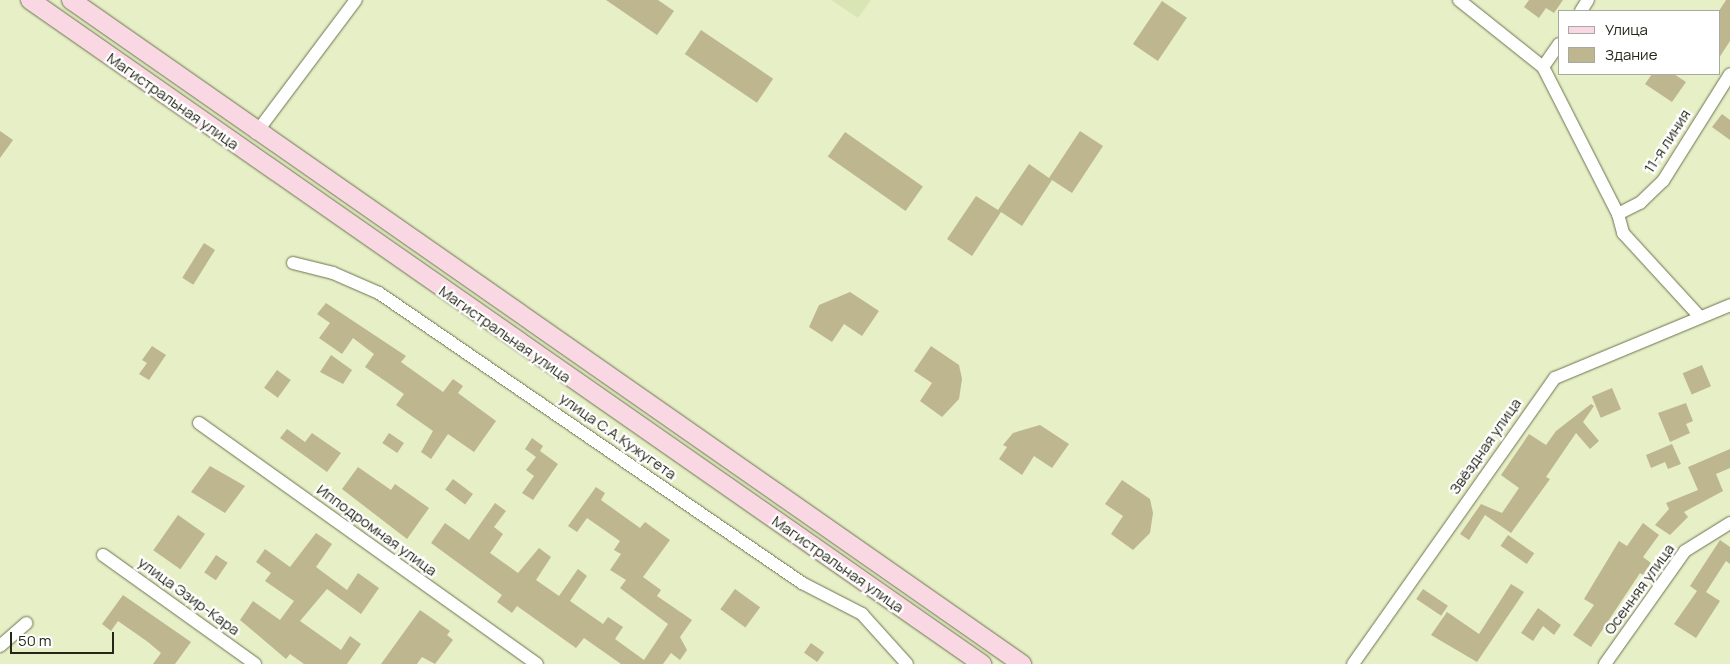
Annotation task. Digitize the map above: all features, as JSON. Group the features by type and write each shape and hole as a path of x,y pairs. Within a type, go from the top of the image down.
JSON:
{"main road":[{"name":"Магистральная улица","path":"70,0 256,133 1022,664"},
{"name":"Магистральная улица","path":"35,1 982,664"}],"street":[{"path":"256,133 356,0"},
{"path":"1459,0 1543,67 1618,214 1623,234 1700,317"},
{"path":"1543,67 1558,45"},
{"name":"11-я линия","path":"1618,214 1640,203 1663,181 1730,74"},
{"name":"улица С.А.Кужугета","path":"293,263 333,273 380,293 802,583 862,614 907,664"},
{"name":"Звёздная улица","path":"1353,664 1555,378 1730,305"},
{"name":"Ипподромная улица","path":"199,423 537,664"},
{"name":"Осенняя улица","path":"1606,664 1685,550 1730,523"},
{"name":"улица Эзир-Кара","path":"103,554 255,664"},
{"path":"0,646 26,623"}],"shaded area":[{"path":"831,0 871,0 858,18"}],"building":[{"path":"606,0 658,0 674,11 657,35"},
{"path":"1529,0 1563,0 1554,13 1546,8 1539,18 1524,7"},
{"path":"1726,0 1730,0 1730,41 1720,56 1720,10"},
{"path":"1162,1 1187,18 1158,61 1133,44"},
{"path":"701,30 773,79 757,103 685,54"},
{"path":"1651,75 1676,75 1686,82 1672,102 1645,84"},
{"path":"1722,114 1730,120 1730,140 1712,127"},
{"path":"0,131 13,140 0,158"},
{"path":"1080,131 1103,146 1072,193 1052,180 1022,226 1001,212 972,256 947,239 976,196 998,210 1029,164 1049,178"},
{"path":"845,132 923,186 906,211 828,157"},
{"path":"204,243 215,250 193,285 182,278"},
{"path":"850,292 879,311 862,336 844,324 832,342 809,327 819,305"},
{"path":"326,303 406,356 401,362 443,392 453,379 463,386 458,393 496,421 474,452 448,434 431,459 421,452 433,431 396,405 404,394 365,367 374,354 353,338 342,354 319,338 330,323 317,314"},
{"path":"152,346 166,355 149,380 139,374 147,363 142,360"},
{"path":"931,346 959,365 962,379 959,399 942,417 920,401 932,383 914,371"},
{"path":"331,355 352,370 343,384 320,372"},
{"path":"1702,365 1711,386 1692,394 1683,373"},
{"path":"277,370 291,380 278,398 264,388"},
{"path":"1612,388 1621,409 1601,418 1592,397"},
{"path":"1686,403 1693,421 1686,424 1690,433 1670,442 1658,413"},
{"path":"1591,404 1594,406 1583,422 1599,441 1590,449 1576,433 1546,477 1550,479 1511,533 1485,515 1469,540 1460,534 1481,504 1502,513 1519,488 1501,475 1529,434 1546,445 1556,431"},
{"path":"1040,425 1069,444 1052,468 1034,456 1022,475 999,459 1007,447 1003,445 1013,433"},
{"path":"287,429 305,442 312,433 341,453 327,472 280,438"},
{"path":"389,433 404,443 397,453 382,443"},
{"path":"532,438 543,446 540,451 558,464 533,500 522,493 534,476 526,470 536,457 525,449"},
{"path":"1672,444 1681,464 1668,469 1665,462 1651,468 1646,455"},
{"path":"1730,449 1730,468 1716,474 1723,491 1684,512 1688,517 1670,535 1655,525 1669,509 1666,503 1698,490 1688,467"},
{"path":"210,466 245,486 225,513 191,492"},
{"path":"358,467 391,490 395,484 429,508 407,539 342,489"},
{"path":"453,479 473,494 465,504 445,489"},
{"path":"1122,480 1150,499 1153,513 1150,533 1133,550 1111,534 1123,516 1105,504"},
{"path":"596,487 605,493 601,500 640,528 645,522 670,540 643,577 661,590 657,596 692,620 680,637 687,650 680,660 671,653 663,664 621,664 584,638 576,648 517,606 512,613 497,602 502,595 431,543 445,523 469,540 495,503 506,511 494,527 503,534 490,553 518,573 539,548 551,557 536,580 559,596 578,569 587,576 570,601 603,624 608,617 623,627 615,639 644,660 668,624 620,588 626,580 610,570 621,554 614,550 620,541 587,518 577,532 568,526"},
{"path":"178,515 205,534 180,569 153,550"},
{"path":"1643,523 1659,535 1643,557 1651,563 1643,575 1640,573 1591,647 1573,635 1594,605 1584,599 1619,541 1627,546"},
{"path":"316,533 332,544 316,567 347,590 358,573 379,588 361,614 327,589 300,621 341,650 350,636 361,644 347,664 304,664 290,654 286,659 240,620 253,601 280,620 294,601 265,581 271,573 256,562 265,549 290,567"},
{"path":"1508,535 1534,553 1527,564 1501,546"},
{"path":"1720,540 1730,547 1730,564 1726,561 1706,592 1720,601 1696,638 1674,624 1697,591 1690,586"},
{"path":"216,555 228,563 216,580 204,572"},
{"path":"1511,584 1524,592 1477,662 1431,635 1447,612 1479,634"},
{"path":"735,589 760,607 745,627 720,609"},
{"path":"1423,589 1448,606 1441,616 1416,599"},
{"path":"123,595 191,642 175,664 153,664 161,653 148,642 118,621 111,631 102,624"},
{"path":"1538,608 1561,625 1554,635 1543,626 1533,641 1521,633"},
{"path":"420,610 450,631 447,635 453,640 435,664 422,657 417,664 381,664"},
{"path":"811,643 824,652 817,662 804,653"}]}
